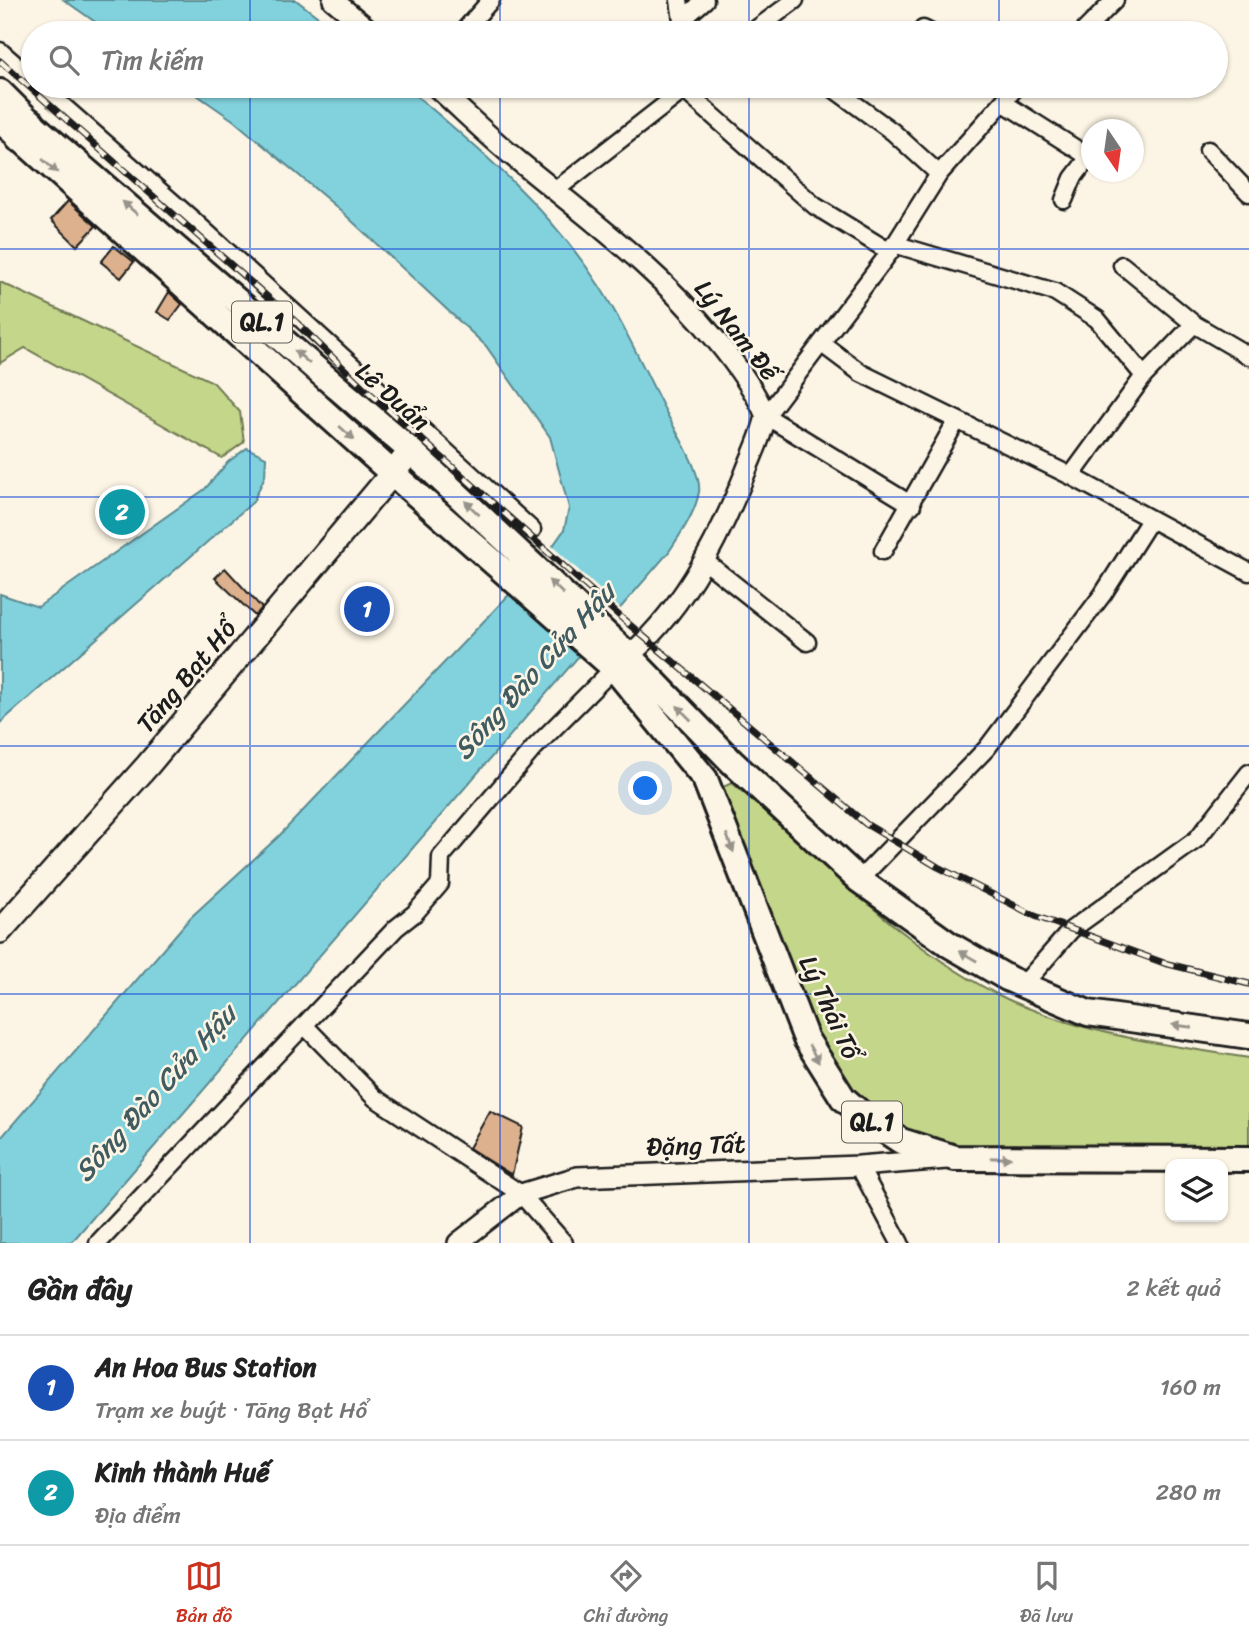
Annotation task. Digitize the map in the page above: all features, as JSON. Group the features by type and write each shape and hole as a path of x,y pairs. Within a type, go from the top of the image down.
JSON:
{"main road":[{"name":"Lê Duẩn","path":"0,92 17,127 392,473 513,562"},
{"name":"Lê Duẩn","path":"17,127 411,451 513,562 732,762"},
{"name":"Tăng Bạt Hổ","path":"0,931 148,765 411,451"},
{"name":"Lê Duẩn","path":"619,659 705,779"},
{"name":"QL.1","path":"732,762 859,880 950,945 1023,985 1088,1013 1249,1036"},
{"path":"705,779 732,762"},
{"name":"Lý Thái Tổ","path":"705,779 806,1039 824,1072 843,1098 883,1129 901,1141 955,1158 1249,1159"}],"street":[{"path":"333,0 358,21"},
{"path":"473,21 492,0"},
{"path":"679,0 682,20"},
{"path":"682,20 705,0"},
{"path":"768,21 794,0"},
{"path":"1094,21 1115,0"},
{"path":"0,51 21,69"},
{"path":"54,98 193,220 532,530"},
{"name":"Lý Nam Đế","path":"448,98 514,158 557,189 671,288 729,356 760,401 766,416 733,505 706,562 647,640 619,659"},
{"path":"557,189 674,98"},
{"path":"698,98 806,199 892,248 1055,292 1097,319 1144,376"},
{"path":"846,98 893,132 939,174"},
{"path":"912,505 766,416 892,248 939,174 1008,98"},
{"path":"1004,103 1089,157 1073,178 1064,200"},
{"path":"1208,150 1249,193"},
{"path":"1122,265 1194,324 1249,356"},
{"path":"1071,476 1144,376 1194,324"},
{"path":"821,343 861,373 1071,476 1249,572"},
{"path":"883,551 912,505 957,420"},
{"path":"859,880 987,748 1103,594 1150,520"},
{"path":"706,562 807,642"},
{"path":"98,1243 396,928 415,913 440,884 440,857 534,748 619,659"},
{"path":"1023,985 1071,930 1197,839 1249,773"},
{"path":"304,1025 375,1098 521,1195 564,1243"},
{"name":"Đặng Tất","path":"458,1243 521,1195 553,1182 602,1174 859,1166 955,1158"},
{"path":"859,1166 900,1243"}],"green space":[{"path":"0,282 213,382 240,412 244,442 222,458 25,348 0,363"},
{"path":"732,783 864,900 933,955 969,979 1007,999 1066,1022 1156,1043 1249,1058 1249,1151 968,1149 913,1133 880,1112 855,1091 831,1059 817,1034 720,794 723,787"}],"water":[{"path":"64,0 296,0 323,21 94,21"},
{"name":"Sông Đào Cửa Hậu","path":"201,98 419,98 510,179 535,204 580,258 618,318 688,452 697,474 699,492 691,516 668,553 71,1243 0,1243 0,1139 190,918 278,837 545,557 564,530 569,508 550,437 486,346 339,209 233,120"},
{"path":"247,448 266,457 265,476 253,502 0,723 0,594 38,607 205,489 228,462"}],"pier":[{"path":"550,544 622,610 613,621 541,555"}],"building":[{"path":"68,201 96,226 77,246 51,220"},
{"path":"114,246 134,262 121,278 101,262"},
{"path":"169,292 182,304 170,320 157,312"},
{"path":"225,568 262,608 255,616 215,578"},
{"path":"490,1111 523,1127 512,1175 469,1148"}],"railway":[{"path":"0,61 21,80"},
{"path":"42,98 297,323 363,387 624,620 866,824 938,867 1035,916 1164,963 1249,984"}],"place":[{"name":"Kinh thành Huế","path":"122,512"},
{"name":"An Hoa Bus Station","path":"367,609"}]}
